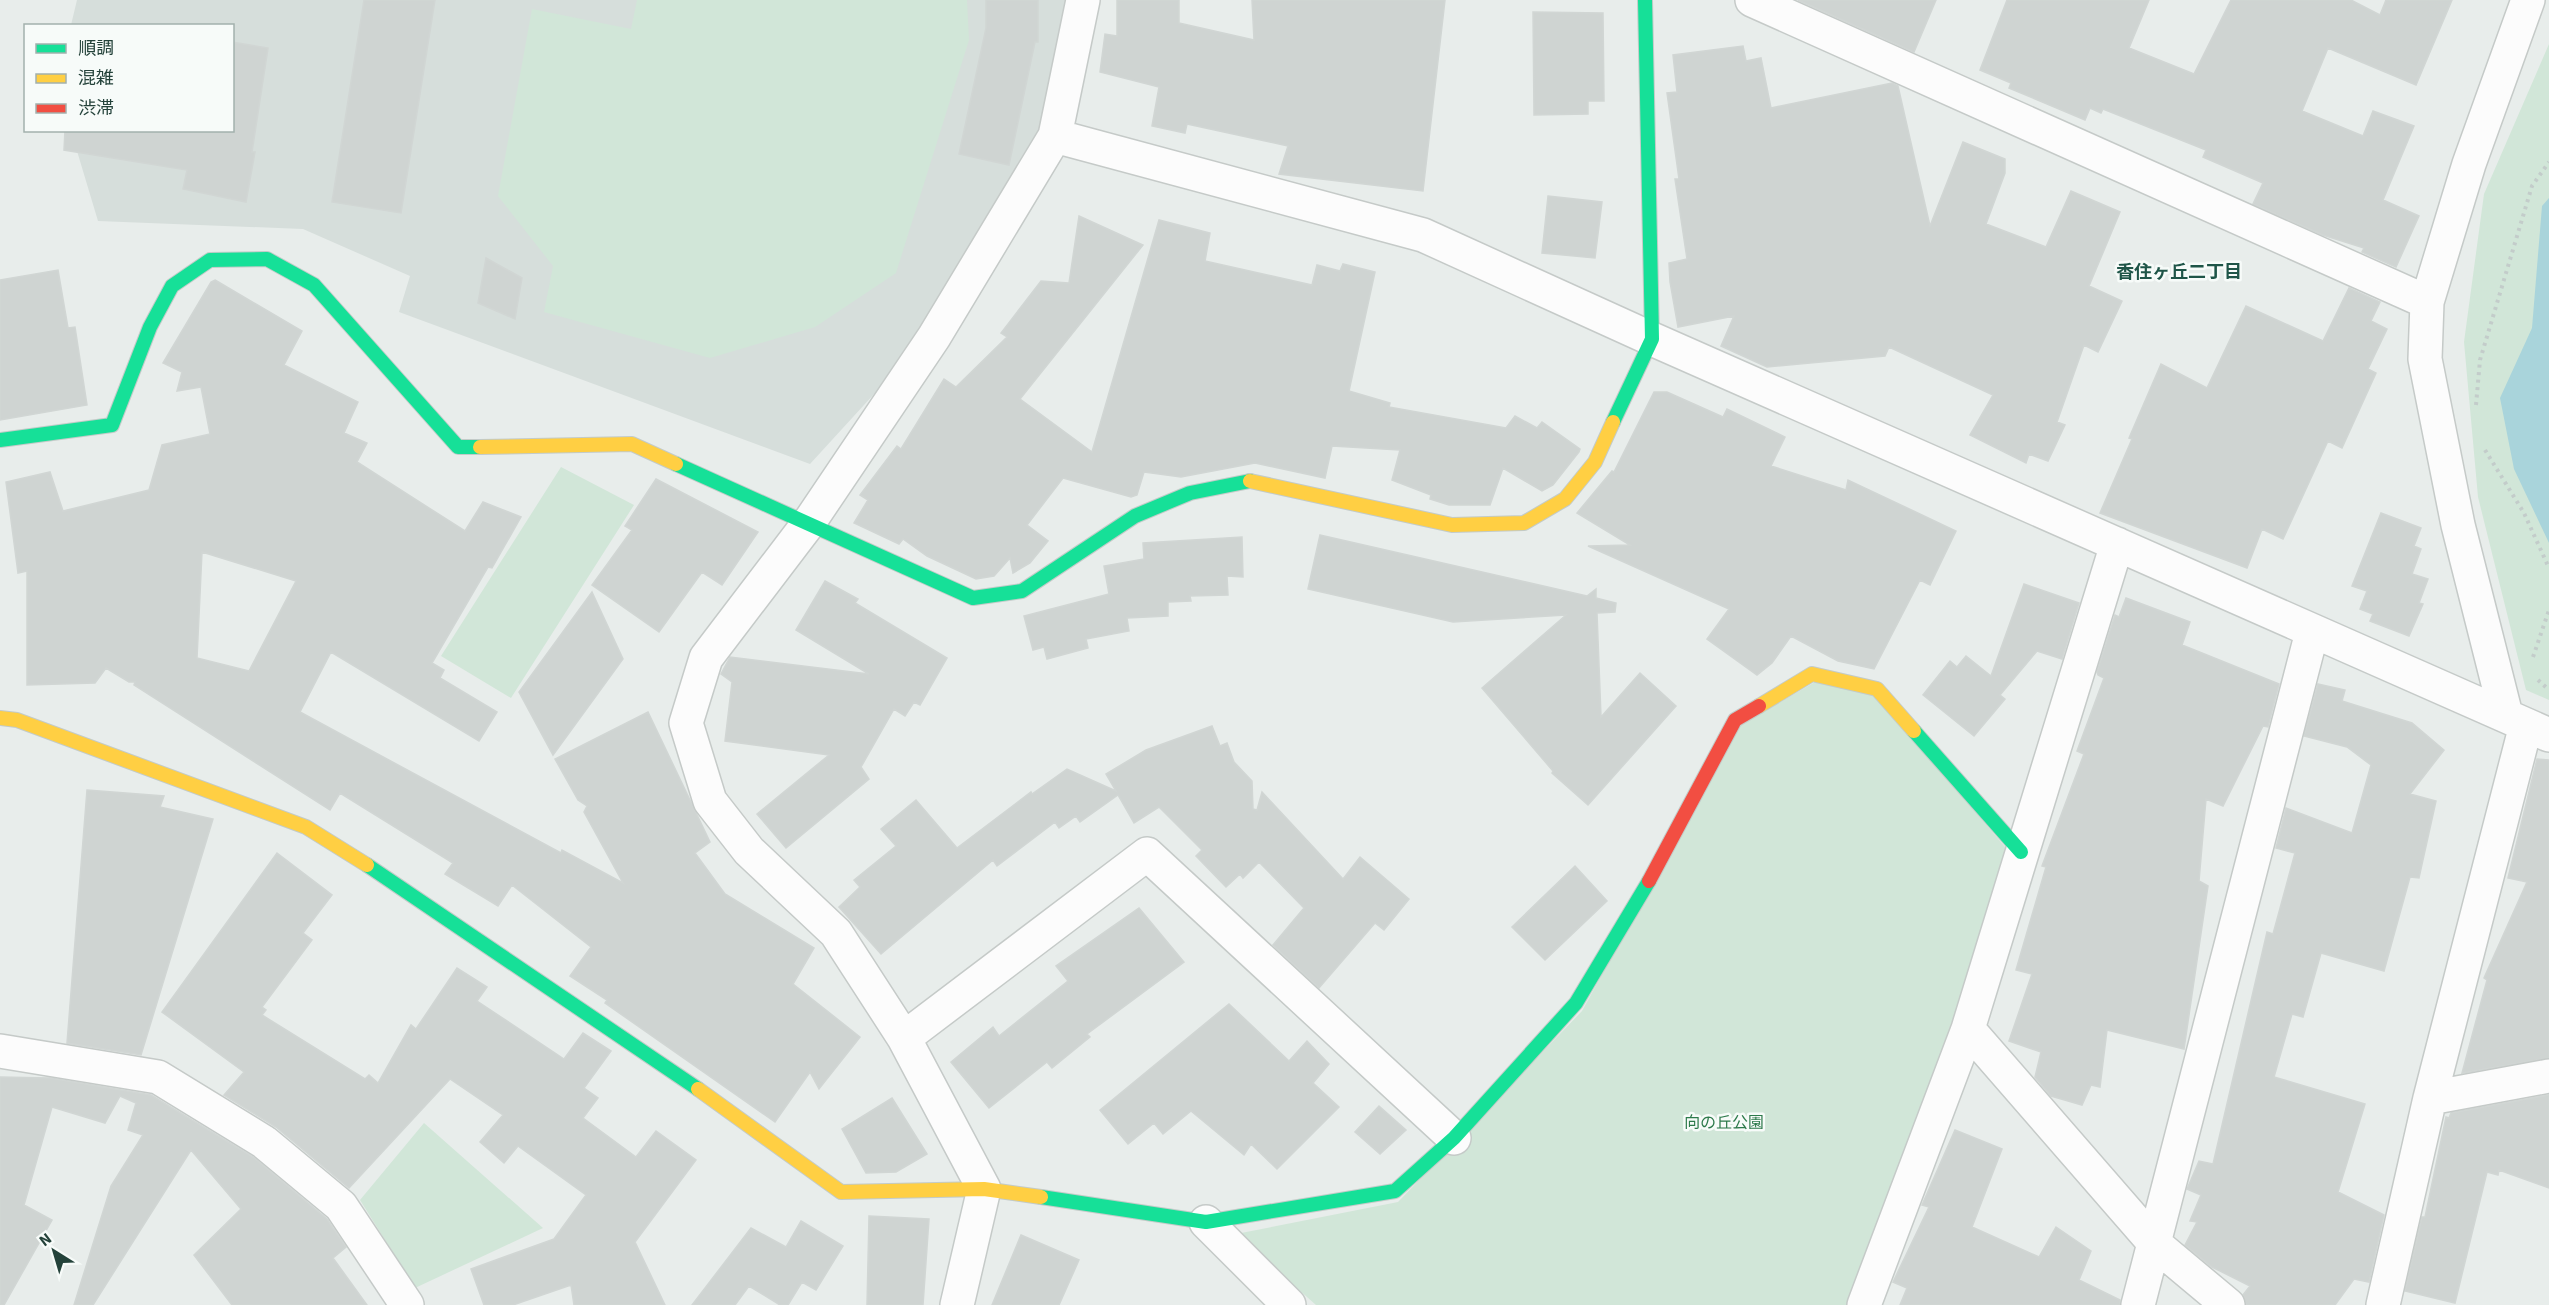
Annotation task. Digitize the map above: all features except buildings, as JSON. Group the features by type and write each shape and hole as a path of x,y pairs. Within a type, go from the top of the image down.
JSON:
{"street":[{"path":"957,1305 984,1189 904,1038 836,933 749,851 710,801 686,723 706,658 808,524 933,337 1055,136 1083,0"},
{"path":"0,440 112,425 150,327 172,286 210,260 267,259 314,285 459,447 632,444 974,597 1022,591 1135,516 1190,492 1251,480 1452,525 1524,523 1565,499 1595,462 1652,339 1645,0"},
{"path":"1752,0 2427,302"},
{"path":"2383,1305 2430,1098 2527,725 2458,525 2425,358 2427,302 2469,164 2528,0"},
{"path":"1055,136 1423,235 2312,632 2527,725"},
{"path":"1864,1305 1968,1029 2117,544"},
{"path":"2138,1305 2312,632"},
{"path":"0,718 18,720 306,827 375,870 676,1073 841,1192 984,1189 1206,1222 1395,1191 1454,1138 1576,1003 1648,883 1735,720 1812,674 1877,689 2021,852"},
{"path":"904,1038 1148,854 1454,1138"},
{"path":"1968,1029 2155,1244 2228,1305"},
{"path":"0,1052 158,1077 264,1142 341,1206 407,1305"},
{"path":"2430,1098 2549,1076"},
{"path":"1206,1222 1289,1305"}],"path":[{"path":"2477,414 2481,360 2532,186 2549,162"},
{"path":"2482,444 2524,513 2549,568"}],"shaded area":[{"path":"77,0 1067,0 1043,130 907,358 810,464 399,312 410,276 303,229 98,221 71,132 234,132 234,24 71,24"}],"green space":[{"path":"637,0 967,0 969,40 896,273 815,327 710,358 544,312 553,266 498,196 532,9 631,29"},
{"path":"2549,44 2549,700 2526,690 2478,497 2464,342 2484,194"},
{"path":"561,467 634,505 511,698 441,656"},
{"name":"向の丘公園","path":"1815,682 1874,693 2011,854 1852,1305 1316,1305 1236,1234 1398,1202 1582,1011 1739,726"},
{"path":"424,1123 543,1228 415,1288 360,1200"}],"water":[{"path":"2549,198 2549,543 2514,469 2500,398 2532,328 2542,206"}],"traffic: fast":[{"path":"1613,422 1652,339 1645,0"},
{"path":"0,440 112,425 150,327 172,286 210,260 267,259 314,285 458,447 480,447"},
{"path":"676,464 973,598 1022,591 1135,516 1190,493 1250,481"},
{"path":"1914,731 2021,852"},
{"path":"367,865 698,1089"},
{"path":"1041,1197 1206,1222 1395,1191 1454,1138 1576,1003 1649,881"}],"traffic: slow":[{"path":"1250,481 1452,525 1524,523 1565,499 1595,462 1613,422"},
{"path":"480,447 632,444 676,464"},
{"path":"1759,706 1812,674 1877,689 1914,731"},
{"path":"0,718 17,720 306,827 367,865"},
{"path":"698,1089 841,1192 984,1189 1041,1197"}],"traffic: jam":[{"path":"1649,881 1735,720 1759,706"}],"district":[{"name":"香住ヶ丘二丁目","path":"2179,272"}]}
